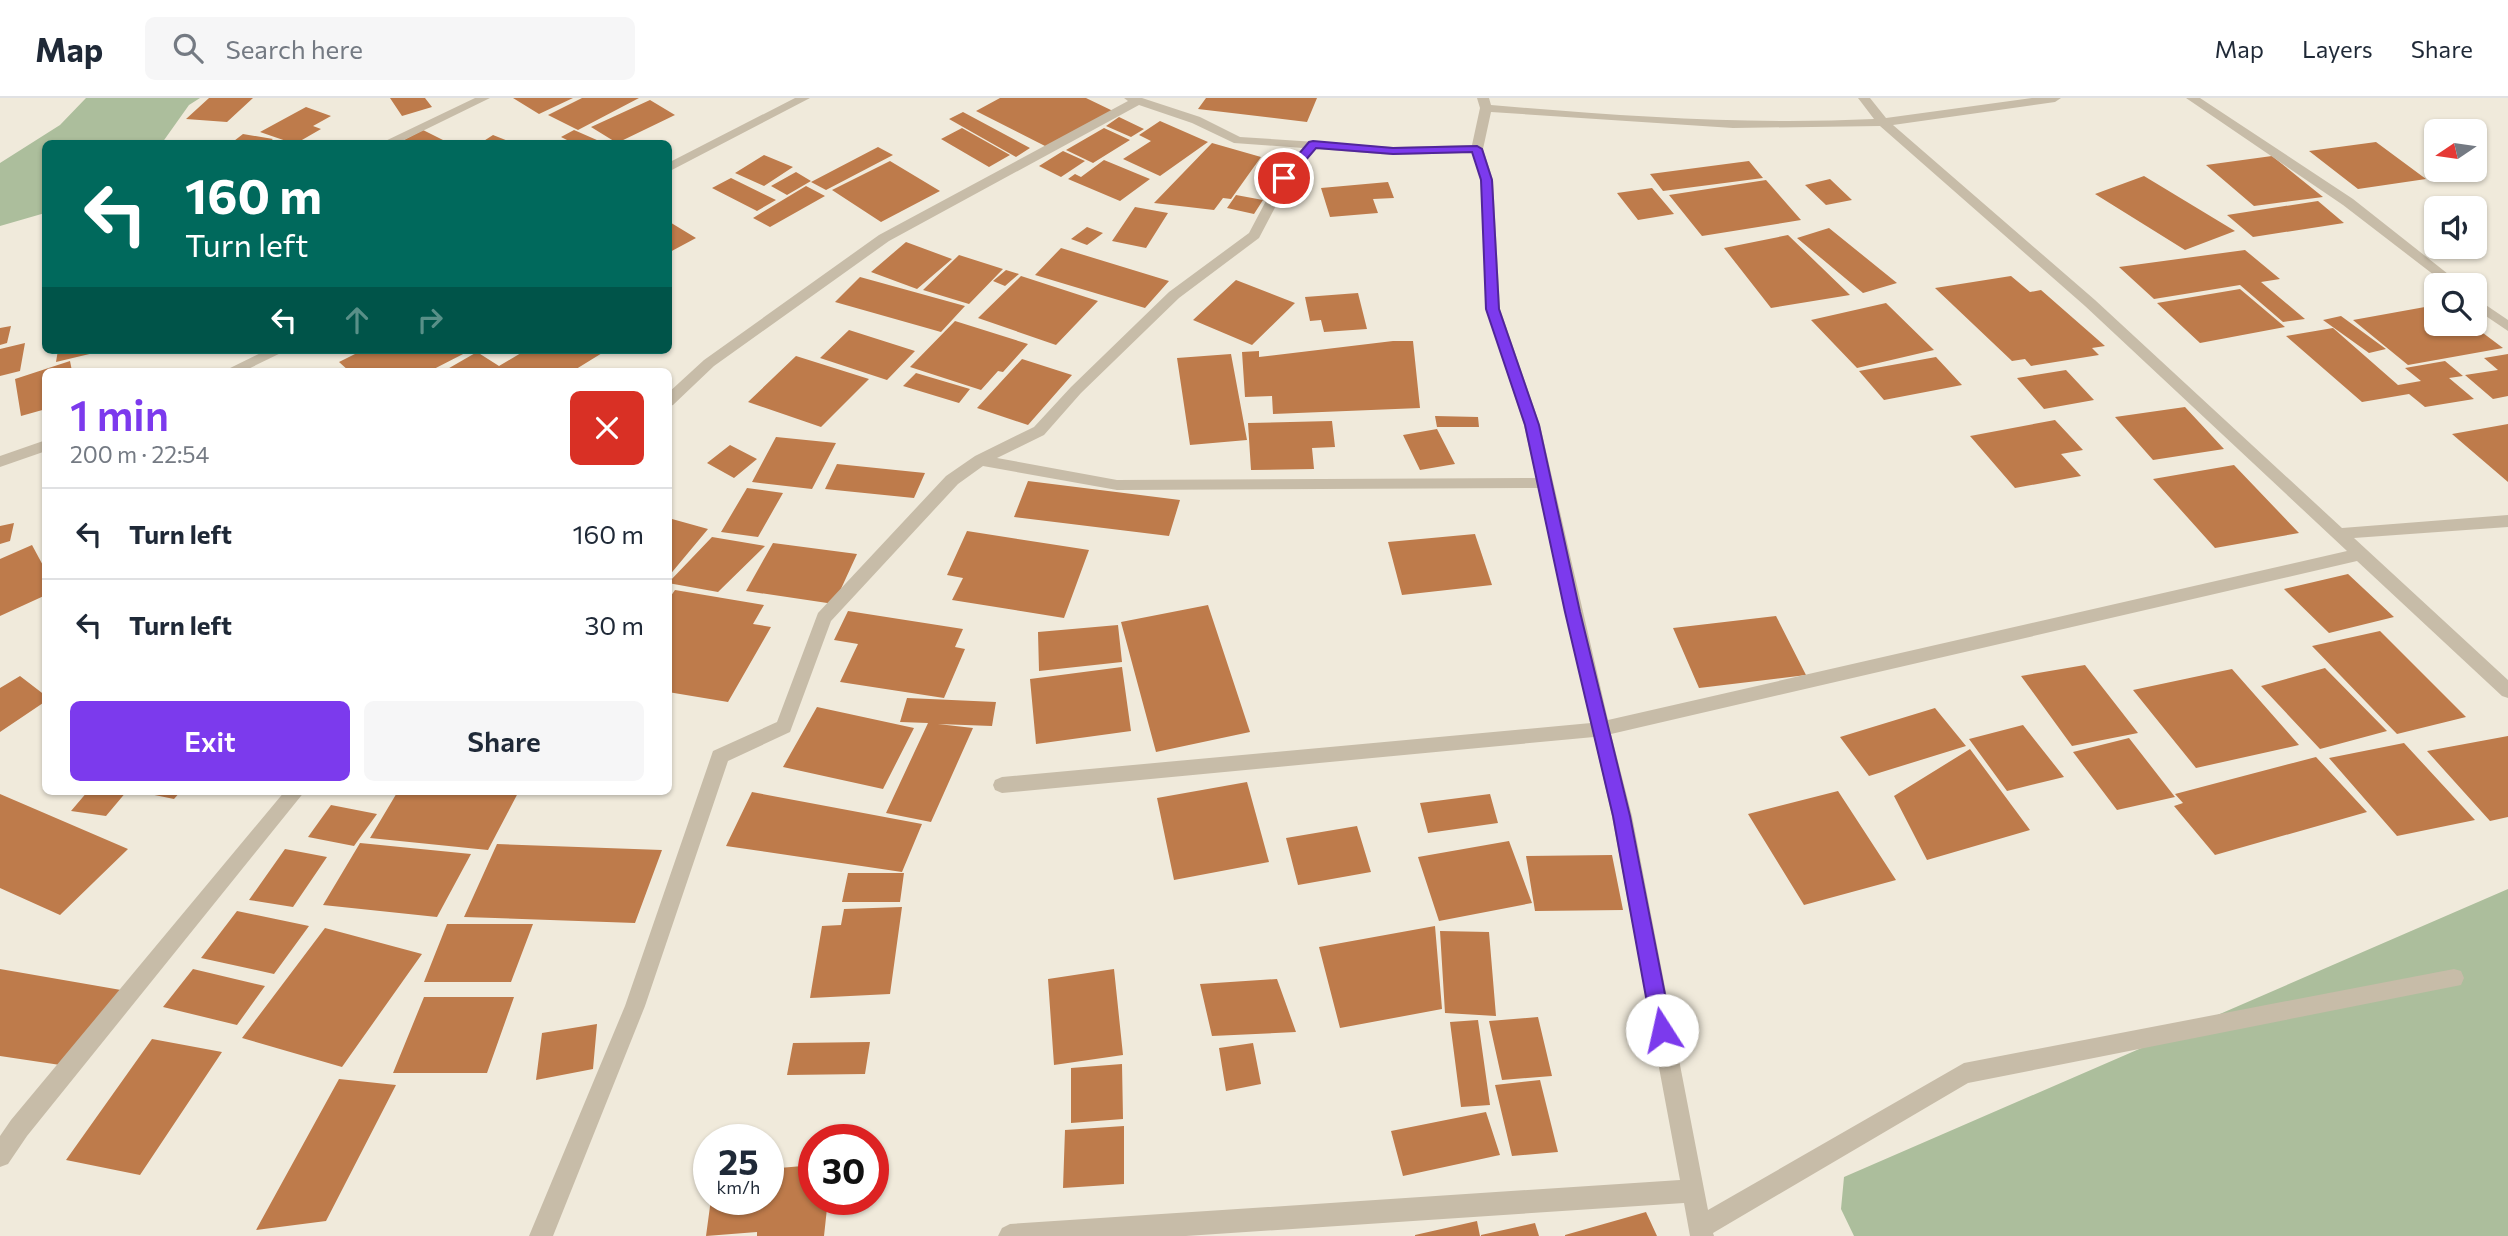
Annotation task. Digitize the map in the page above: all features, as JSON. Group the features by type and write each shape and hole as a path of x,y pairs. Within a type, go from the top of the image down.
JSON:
{"street":[{"path":"394,140 484,98"},
{"path":"672,166 804,98"},
{"path":"1864,98 1882,122 2091,303 2508,691"},
{"path":"2055,98 1882,122 1790,125 1664,123 1485,103 1477,149 1487,180 1493,309 1532,425 1622,816 1701,1232 1964,1073 2454,978"},
{"path":"2192,98 2348,202 2440,273"},
{"path":"672,398 709,362 884,238 1134,100 1196,120 1238,140 1393,151 1477,149"},
{"path":"541,1236 635,1006 720,756 784,727 824,618 952,480 980,460 1039,431 1076,390 1174,295 1254,235 1284,178 1313,145"},
{"path":"2487,311 2508,327"},
{"path":"238,368 271,354"},
{"path":"0,462 42,446"},
{"path":"980,460 1117,485 1544,483"},
{"path":"2337,534 2508,521"},
{"path":"1002,785 1601,729 2360,554"},
{"path":"0,1156 19,1128 293,795"},
{"path":"1010,1236 1692,1191"}],"green space":[{"path":"86,98 200,98 189,105 164,140 42,140 42,214 0,226 0,163 60,125"},
{"path":"2508,889 2508,1236 1854,1236 1841,1209 1844,1177"}],"building":[{"path":"209,98 253,98 227,122 186,119"},
{"path":"390,98 425,98 432,107 402,116"},
{"path":"513,98 573,98 539,114"},
{"path":"582,98 639,98 578,130 548,115"},
{"path":"1000,98 1086,98 1113,111 1047,147 976,111"},
{"path":"1206,98 1317,98 1307,122 1198,109"},
{"path":"650,100 675,115 623,140 612,140 591,127"},
{"path":"306,107 331,116 313,126 321,129 302,140 283,140 260,132"},
{"path":"963,112 1030,148 1016,157 949,119"},
{"path":"1119,117 1144,129 1131,137 1106,126"},
{"path":"1160,121 1208,142 1160,176 1123,159 1151,141 1139,135"},
{"path":"962,128 1010,155 989,167 941,139"},
{"path":"1104,128 1130,140 1093,163 1066,150"},
{"path":"423,130 443,140 404,140"},
{"path":"574,130 597,140 567,140 561,137"},
{"path":"243,134 273,139 272,140 235,140"},
{"path":"493,135 506,140 485,140"},
{"path":"2376,142 2424,179 2358,189 2309,151"},
{"path":"1212,143 1261,157 1231,199 1223,198 1214,210 1154,203"},
{"path":"878,147 893,155 826,190 811,182"},
{"path":"1063,151 1085,161 1061,177 1039,166"},
{"path":"764,155 793,167 764,186 735,173"},
{"path":"2272,156 2323,197 2254,206 2206,165"},
{"path":"1104,160 1150,179 1120,201 1068,179 1075,174 1081,177"},
{"path":"890,161 940,191 881,222 832,190"},
{"path":"1749,161 1763,178 1663,191 1650,174"},
{"path":"796,172 811,181 787,195 771,186"},
{"path":"2144,176 2235,231 2185,250 2095,194"},
{"path":"731,178 776,200 757,211 712,188"},
{"path":"1830,179 1852,200 1826,205 1805,185"},
{"path":"1766,180 1801,220 1702,236 1669,195"},
{"path":"1388,182 1394,198 1373,199 1378,213 1330,217 1321,188"},
{"path":"806,186 825,196 770,227 753,218"},
{"path":"1652,188 1674,214 1638,220 1617,193"},
{"path":"1236,195 1263,200 1254,214 1227,208"},
{"path":"2318,201 2344,223 2253,237 2227,215"},
{"path":"1135,207 1168,213 1146,248 1112,241"},
{"path":"672,223 696,238 672,251"},
{"path":"1087,227 1103,233 1087,245 1071,239"},
{"path":"1829,228 1897,283 1863,293 1797,238"},
{"path":"1788,235 1850,295 1771,308 1724,248"},
{"path":"906,242 952,259 917,289 871,272"},
{"path":"1061,248 1169,281 1145,308 1035,275"},
{"path":"2245,250 2280,279 2261,282 2305,319 2283,322 2240,285 2154,299 2119,267"},
{"path":"959,255 1003,269 969,304 923,290"},
{"path":"1006,270 1019,274 1005,286 993,281"},
{"path":"1021,276 1098,301 1056,345 978,318"},
{"path":"2011,276 2030,292 2041,290 2105,346 2092,348 2099,355 2031,366 2025,359 2012,361 1935,288"},
{"path":"860,277 965,306 941,332 835,302"},
{"path":"1236,280 1295,303 1252,345 1193,320"},
{"path":"2240,289 2285,327 2200,343 2157,303"},
{"path":"1358,293 1367,329 1324,332 1321,320 1310,321 1305,297"},
{"path":"1886,303 1934,350 1857,368 1811,320"},
{"path":"2424,307 2424,336 2487,336 2503,348 2408,365 2353,320"},
{"path":"2341,316 2386,349 2369,353 2323,320"},
{"path":"955,321 1028,344 1003,372 998,371 981,390 910,367"},
{"path":"11,326 7,343 0,345 0,328"},
{"path":"2333,328 2398,385 2421,381 2405,368 2445,361 2463,376 2449,378 2474,399 2425,407 2409,394 2362,402 2286,336"},
{"path":"849,330 915,351 887,380 820,358"},
{"path":"1413,341 1420,408 1273,414 1272,396 1245,397 1242,352 1259,351 1259,357"},
{"path":"25,343 20,371 0,376 0,349"},
{"path":"57,354 89,354 56,362"},
{"path":"355,354 463,354 436,368 346,368 339,362"},
{"path":"474,354 480,354 499,366 519,354 601,354 578,368 449,368"},
{"path":"1231,354 1247,440 1190,445 1177,358"},
{"path":"2508,354 2508,396 2493,399 2465,375 2498,370 2484,358"},
{"path":"796,356 869,379 821,427 748,402"},
{"path":"1936,357 1962,385 1884,400 1859,371"},
{"path":"1022,359 1072,375 1028,425 977,408"},
{"path":"70,361 71,368 49,368"},
{"path":"42,370 42,410 21,416 15,379"},
{"path":"2066,370 2094,400 2044,409 2017,378"},
{"path":"916,373 970,389 959,403 903,386"},
{"path":"2185,407 2224,449 2153,460 2115,417"},
{"path":"1435,416 1478,417 1479,427 1437,427"},
{"path":"2055,420 2083,450 2061,454 2081,476 2015,488 1970,436"},
{"path":"1332,421 1335,447 1312,448 1314,469 1251,470 1248,423"},
{"path":"2508,424 2508,482 2452,434"},
{"path":"1437,429 1455,464 1420,470 1403,435"},
{"path":"776,437 836,443 812,489 752,482"},
{"path":"730,445 757,459 734,478 707,463"},
{"path":"837,464 925,473 914,498 825,489"},
{"path":"2234,465 2299,533 2215,548 2153,479"},
{"path":"1028,481 1180,500 1169,536 1014,517"},
{"path":"747,488 783,493 758,537 721,532"},
{"path":"672,519 708,529 672,572"},
{"path":"14,523 10,541 0,544 0,526"},
{"path":"967,531 1089,550 1064,618 952,600 963,578 947,575"},
{"path":"1475,534 1492,585 1402,595 1388,542"},
{"path":"712,537 765,546 718,592 672,584 672,579"},
{"path":"773,543 857,554 834,604 746,591"},
{"path":"32,545 42,564 42,597 0,616 0,559"},
{"path":"2348,574 2394,617 2329,633 2284,589"},
{"path":"675,590 764,605 753,624 771,627 728,702 672,693 672,594"},
{"path":"1208,605 1250,732 1156,752 1121,622"},
{"path":"848,611 963,629 955,647 965,649 944,698 840,682 858,644 834,640"},
{"path":"1776,616 1806,675 1699,688 1673,628"},
{"path":"1118,625 1122,662 1039,671 1038,632"},
{"path":"2380,631 2466,717 2397,734 2312,646"},
{"path":"2085,665 2138,733 2072,746 2021,676"},
{"path":"1122,667 1131,731 1036,744 1030,679"},
{"path":"2325,668 2387,731 2320,749 2261,686"},
{"path":"2232,669 2299,745 2196,768 2133,690"},
{"path":"20,676 42,693 42,704 0,732 0,688"},
{"path":"907,698 996,702 992,726 938,724 973,728 931,822 886,813 928,723 900,722"},
{"path":"817,707 914,728 883,789 783,767"},
{"path":"1935,708 1966,746 1869,776 1840,737"},
{"path":"2023,725 2064,777 2007,791 1969,739"},
{"path":"2508,736 2508,817 2490,821 2427,751"},
{"path":"2129,738 2175,797 2117,810 2073,752"},
{"path":"2404,743 2475,820 2397,836 2329,758"},
{"path":"1970,749 2030,830 1927,860 1894,796"},
{"path":"2316,757 2367,812 2215,855 2174,806 2183,803 2175,794"},
{"path":"1247,782 1269,862 1174,880 1157,798"},
{"path":"1838,791 1896,880 1804,905 1748,814"},
{"path":"752,792 922,824 902,872 726,846"},
{"path":"0,794 128,849 60,915 0,888"},
{"path":"1490,794 1498,823 1428,833 1420,803"},
{"path":"85,795 124,795 106,816 71,811"},
{"path":"154,795 178,795 174,799"},
{"path":"396,795 517,795 488,850 370,838"},
{"path":"331,805 377,814 354,846 308,837"},
{"path":"1357,826 1371,872 1298,885 1286,838"},
{"path":"1509,841 1532,903 1439,921 1418,857"},
{"path":"360,843 471,854 437,917 323,905"},
{"path":"497,844 662,850 635,923 464,917"},
{"path":"285,849 327,857 293,907 249,900"},
{"path":"1612,855 1623,910 1535,911 1526,856"},
{"path":"848,873 904,873 900,902 842,902"},
{"path":"902,907 890,994 810,998 822,926 841,925 844,909"},
{"path":"237,911 309,926 274,974 201,958"},
{"path":"447,924 533,924 511,982 424,982"},
{"path":"1435,926 1442,1009 1340,1028 1319,947"},
{"path":"325,928 422,954 342,1067 242,1038"},
{"path":"1440,931 1489,932 1496,1016 1445,1013"},
{"path":"0,969 121,990 67,1066 0,1056"},
{"path":"193,969 265,986 237,1025 163,1007"},
{"path":"1114,969 1123,1055 1054,1065 1048,979"},
{"path":"1277,979 1296,1032 1212,1036 1200,984"},
{"path":"424,997 514,997 487,1073 393,1073"},
{"path":"1538,1017 1552,1076 1502,1080 1489,1021"},
{"path":"1478,1020 1490,1105 1461,1107 1450,1022"},
{"path":"597,1024 593,1069 536,1080 542,1033"},
{"path":"152,1039 222,1052 140,1175 66,1160"},
{"path":"870,1042 865,1074 787,1075 793,1043"},
{"path":"1253,1043 1261,1084 1226,1091 1219,1048"},
{"path":"1122,1064 1123,1119 1071,1123 1071,1068"},
{"path":"339,1079 396,1085 326,1221 256,1230"},
{"path":"1540,1080 1558,1152 1512,1156 1495,1085"},
{"path":"1486,1112 1500,1155 1403,1176 1391,1131"},
{"path":"1124,1126 1124,1184 1063,1188 1065,1130"},
{"path":"798,1166 798,1215 826,1215 824,1236 757,1236 757,1232 706,1236 709,1215 784,1215 784,1168"},
{"path":"1646,1212 1657,1236 1565,1236 1565,1235"},
{"path":"1477,1221 1480,1236 1415,1236 1415,1235"},
{"path":"1535,1223 1539,1236 1481,1236 1481,1235"}],"route":[{"path":"1284,178 1313,145 1393,151 1477,149 1487,180 1493,309 1532,425 1622,816 1662,1030"}]}
